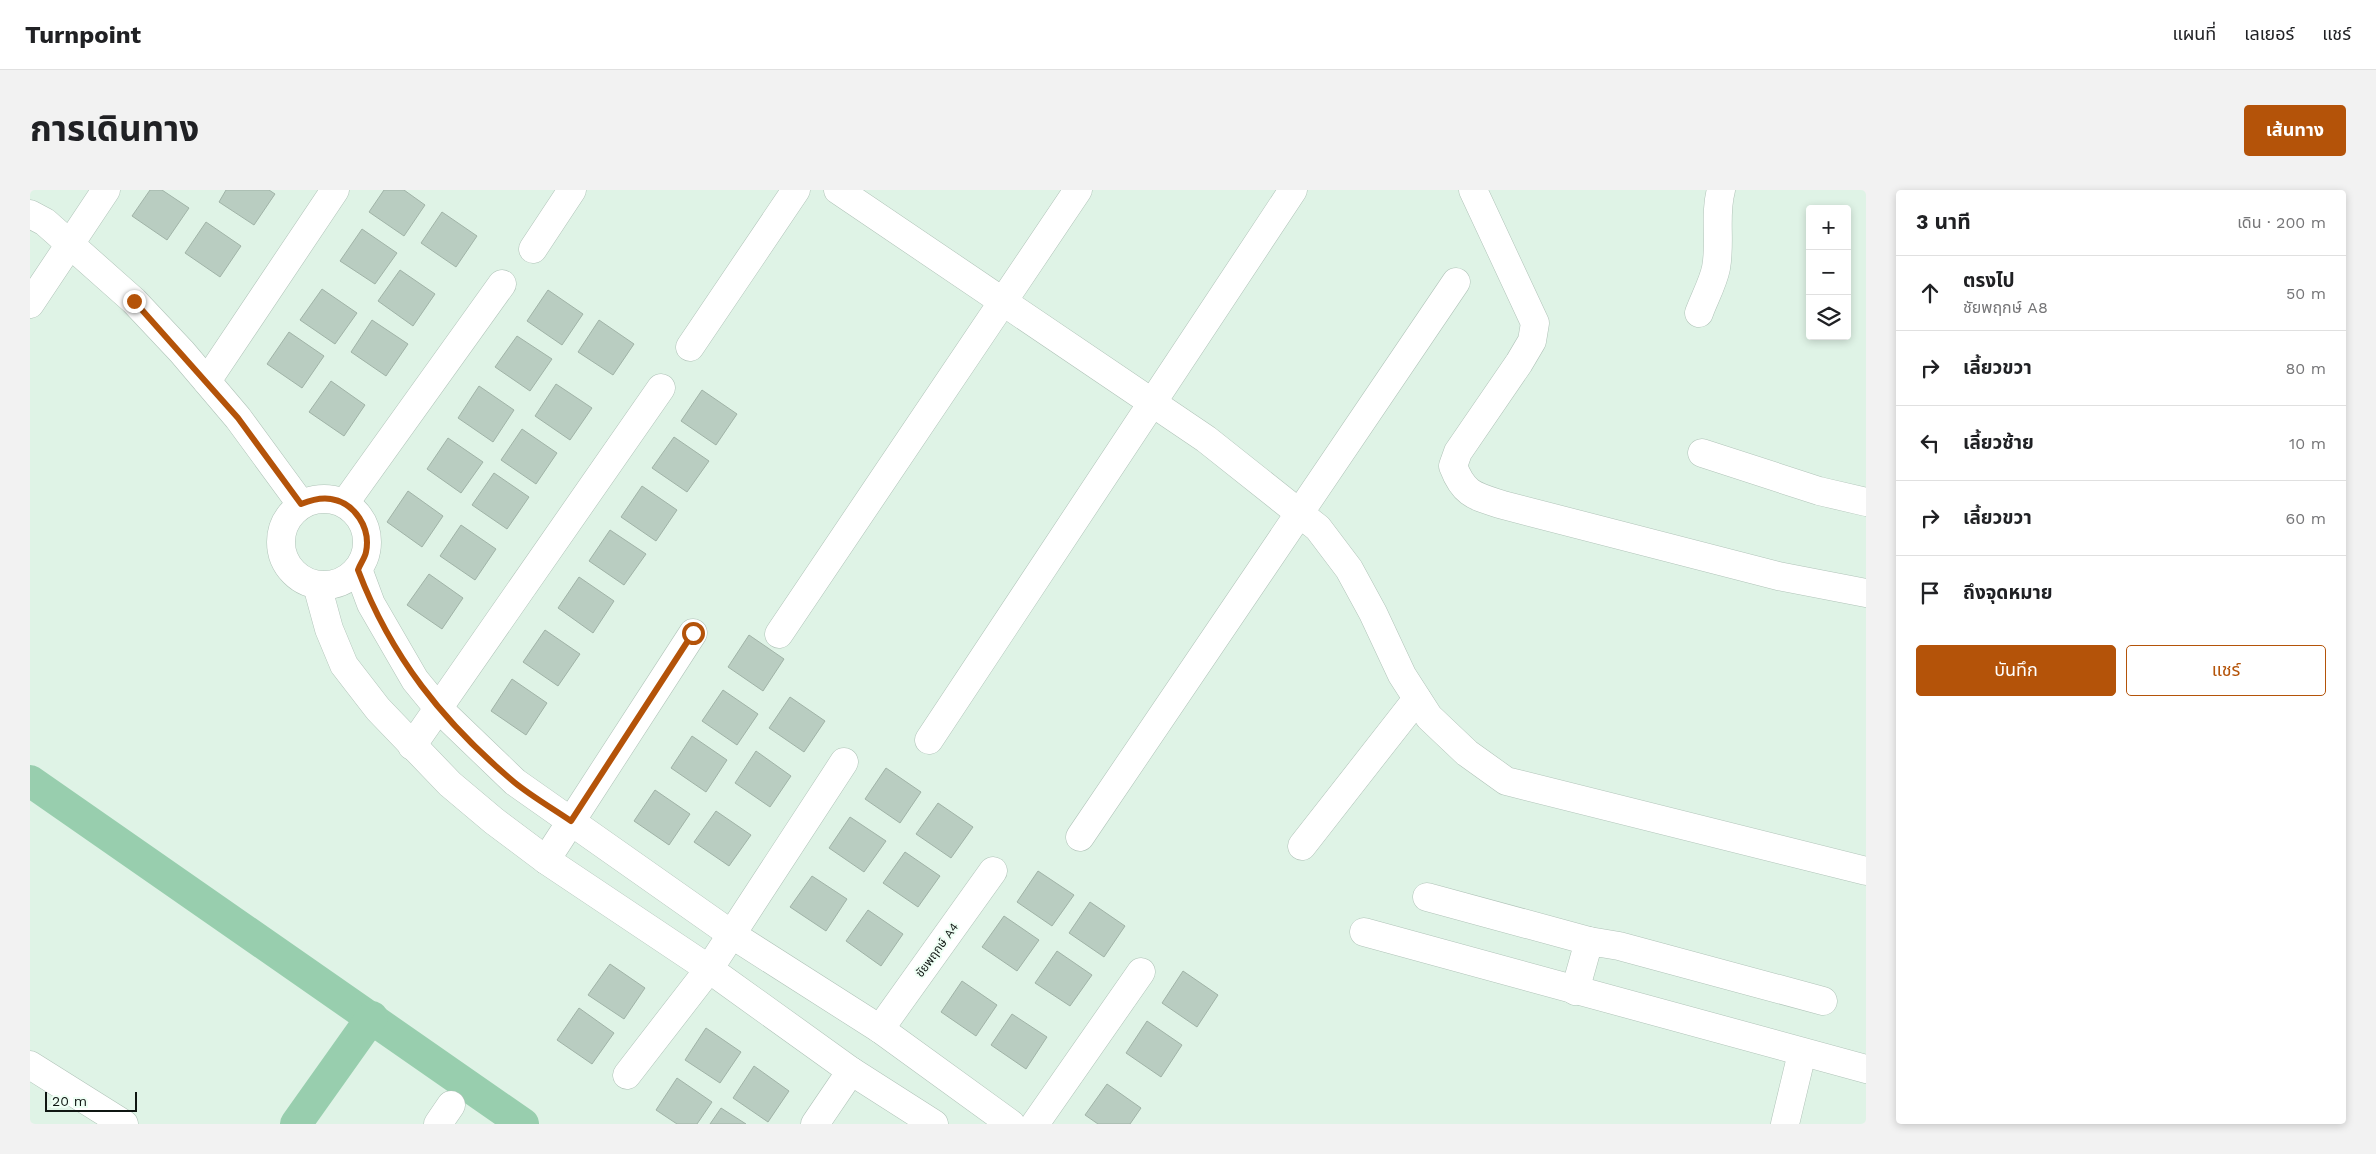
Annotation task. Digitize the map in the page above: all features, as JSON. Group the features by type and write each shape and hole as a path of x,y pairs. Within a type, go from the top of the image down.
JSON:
{"street":[{"path":"30,304 106,190"},
{"path":"207,381 335,190"},
{"path":"533,248 572,190"},
{"path":"690,347 796,190"},
{"path":"838,190 1206,440 1318,528 1349,569 1373,613 1402,674 1429,718 1467,753 1506,781 1866,871"},
{"path":"779,634 1078,190"},
{"path":"929,740 1293,190"},
{"path":"1473,190 1535,323 1532,341 1519,363 1458,452 1453,466 1463,488 1478,497 1503,505 1778,576 1866,594"},
{"path":"1699,313 1716,270 1720,229 1718,202 1721,190"},
{"path":"30,214 45,222 134,301 238,418 301,504"},
{"path":"1080,837 1456,282"},
{"path":"345,503 502,284"},
{"path":"412,746 661,388"},
{"path":"1702,453 1819,491 1866,502"},
{"path":"331,498 345,503 359,516 367,534 366,552 358,570 346,580 332,585 317,585 300,580 288,567 281,551 281,533 288,516 301,504 315,499 331,498"},
{"path":"358,570 376,612 415,680 438,708 514,782 731,934 880,1029 1011,1124"},
{"path":"317,585 329,629 344,665 378,709 450,784 494,822 546,860 709,970 851,1071 934,1124"},
{"path":"546,860 693,633"},
{"path":"1302,846 1417,698"},
{"path":"627,1075 709,970 844,762"},
{"name":"ชัยพฤกษ์ A4","path":"880,1029 994,871"},
{"path":"1427,898 1589,941 1618,946 1823,1001"},
{"path":"1364,932 1866,1069"},
{"path":"1575,991 1589,941"},
{"path":"1035,1124 1140,972"},
{"path":"1784,1124 1802,1053"},
{"path":"30,1065 124,1124"},
{"path":"815,1124 851,1071"}],"building":[{"path":"150,190 162,190 189,208 167,240 132,216"},
{"path":"226,190 269,190 275,194 254,225 219,202"},
{"path":"384,190 404,190 425,205 404,236 369,212"},
{"path":"442,212 477,236 456,267 421,243"},
{"path":"206,222 241,246 220,277 185,253"},
{"path":"362,229 397,253 375,284 340,261"},
{"path":"400,270 435,294 413,326 378,301"},
{"path":"322,289 357,313 335,344 300,320"},
{"path":"548,290 583,314 562,345 527,321"},
{"path":"372,320 408,344 386,376 351,352"},
{"path":"599,320 634,344 613,375 578,352"},
{"path":"289,332 324,356 302,388 267,364"},
{"path":"517,336 552,359 530,391 495,367"},
{"path":"331,381 365,405 344,436 309,412"},
{"path":"556,384 592,408 570,440 535,416"},
{"path":"479,386 514,410 493,442 458,418"},
{"path":"702,390 737,414 716,445 681,421"},
{"path":"522,429 557,453 536,484 501,460"},
{"path":"674,437 709,461 687,492 652,468"},
{"path":"448,438 483,462 461,493 427,469"},
{"path":"494,473 529,497 507,529 472,505"},
{"path":"642,486 677,510 656,541 621,517"},
{"path":"408,491 443,516 422,547 387,522"},
{"path":"461,525 496,549 475,580 440,556"},
{"path":"610,530 646,554 624,585 589,561"},
{"path":"429,574 463,598 442,629 407,605"},
{"path":"579,577 614,601 593,633 558,608"},
{"path":"545,630 580,654 558,686 523,662"},
{"path":"749,635 784,659 763,691 728,667"},
{"path":"512,679 547,703 526,735 491,711"},
{"path":"723,690 758,714 737,745 702,721"},
{"path":"790,697 825,721 804,752 769,728"},
{"path":"692,736 727,760 706,792 671,768"},
{"path":"756,751 791,776 770,807 735,783"},
{"path":"886,768 921,792 900,823 865,799"},
{"path":"655,790 690,814 669,845 634,821"},
{"path":"938,803 973,827 951,858 916,834"},
{"path":"716,811 751,835 729,866 694,842"},
{"path":"850,817 886,841 864,872 829,848"},
{"path":"905,852 940,876 918,907 883,883"},
{"path":"1038,871 1074,895 1052,926 1017,902"},
{"path":"812,876 847,899 826,931 790,907"},
{"path":"1090,902 1125,926 1104,957 1069,933"},
{"path":"868,910 903,934 881,966 846,941"},
{"path":"1004,916 1039,940 1017,971 982,947"},
{"path":"1057,951 1092,975 1070,1006 1035,983"},
{"path":"610,964 645,988 624,1019 588,995"},
{"path":"1183,971 1218,995 1197,1027 1162,1003"},
{"path":"962,981 997,1005 976,1036 941,1012"},
{"path":"579,1008 614,1033 592,1064 557,1040"},
{"path":"1012,1014 1047,1037 1026,1069 991,1045"},
{"path":"1147,1021 1182,1045 1161,1077 1126,1053"},
{"path":"706,1028 741,1052 720,1083 685,1060"},
{"path":"754,1066 789,1091 768,1122 733,1098"},
{"path":"677,1078 712,1102 697,1124 677,1124 656,1110"},
{"path":"1107,1084 1141,1108 1130,1124 1098,1124 1085,1115"},
{"path":"721,1108 746,1124 710,1124"}],"waterway":[{"path":"30,781 523,1124"},
{"path":"296,1124 372,1017"}],"route":[{"path":"134,301 182,352 238,418 263,455 301,504 315,499 331,498 345,503 359,516 367,534 366,552 358,570 371,604 415,680 438,708 514,782 571,821 693,633"}]}
